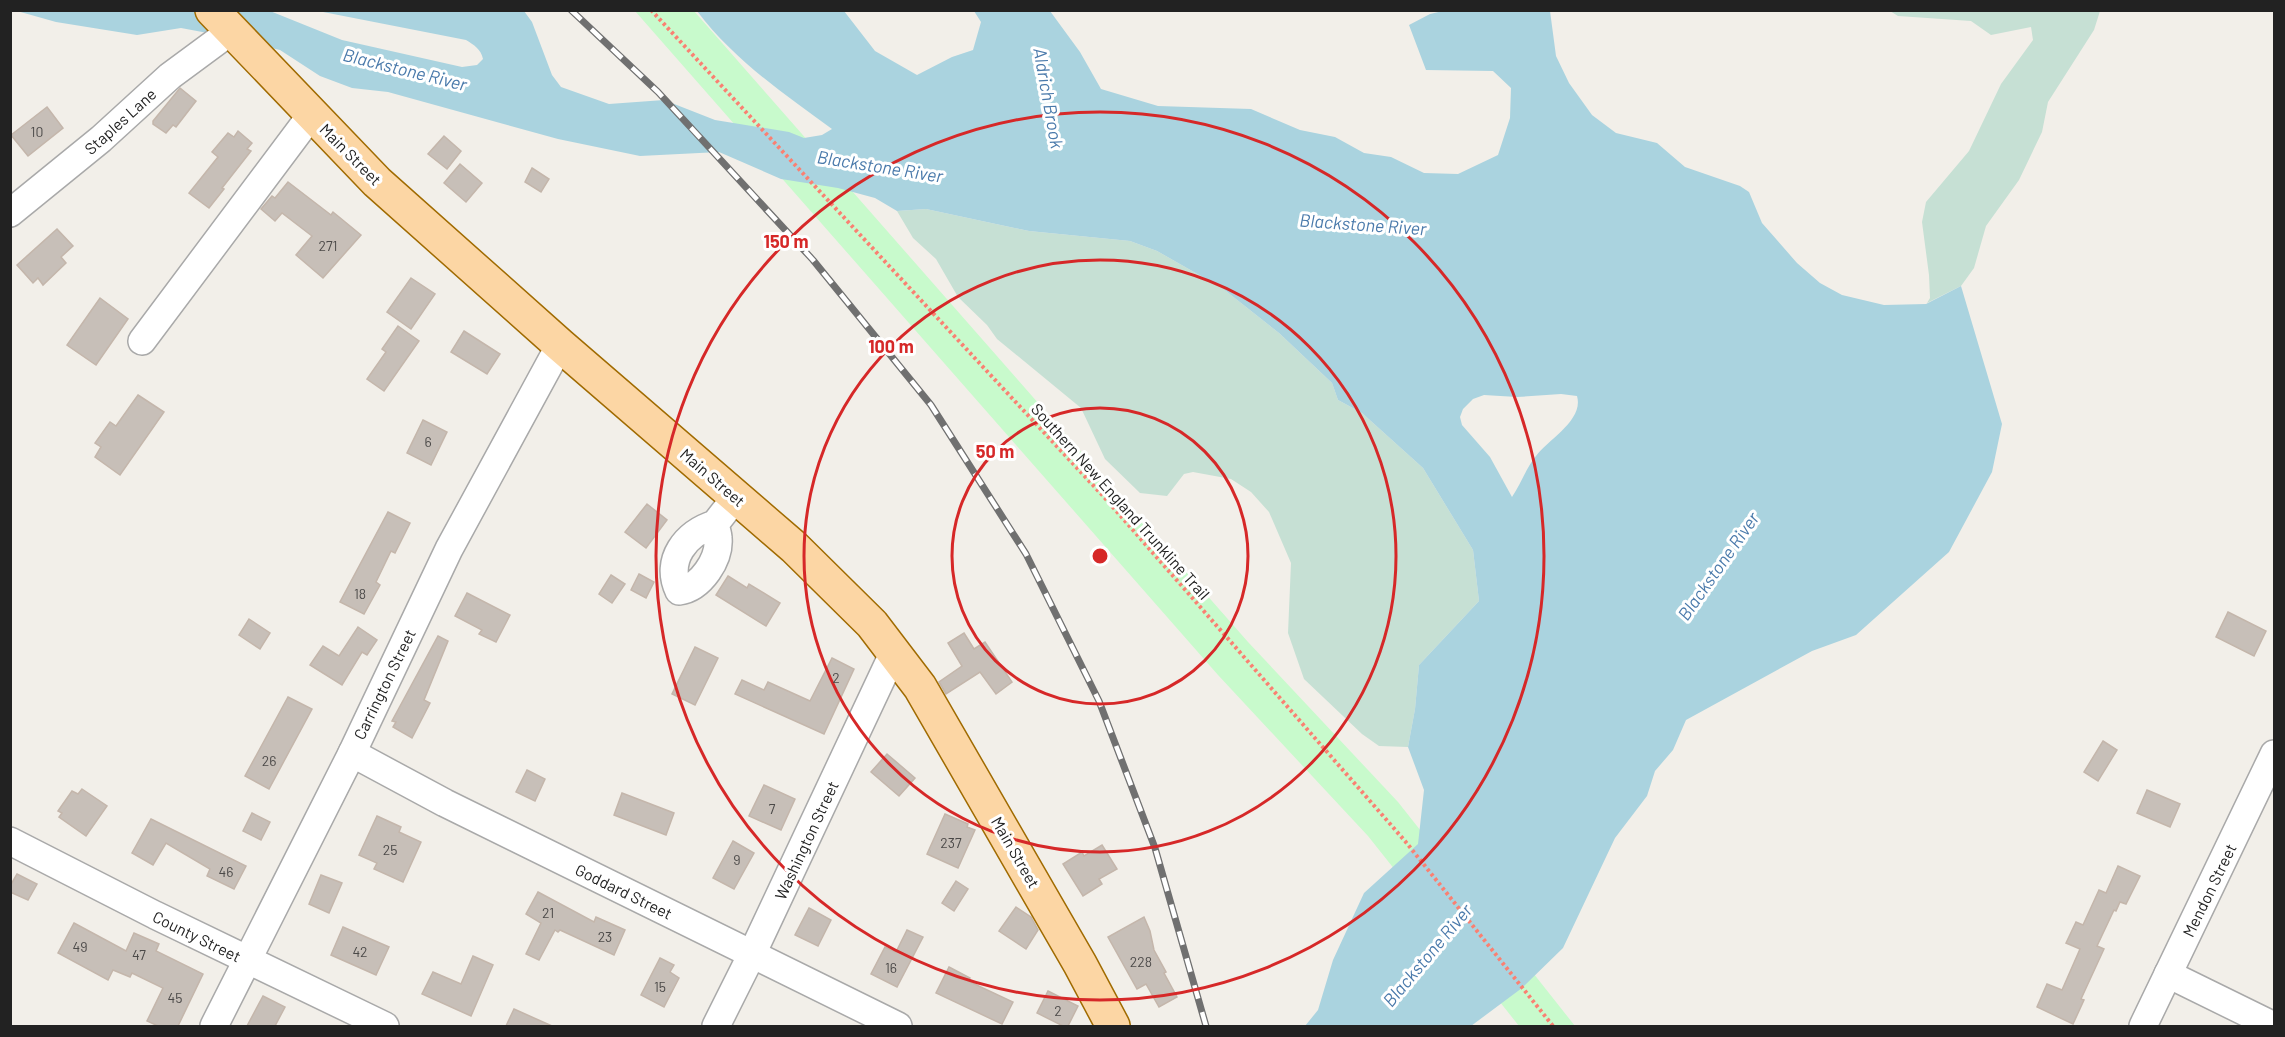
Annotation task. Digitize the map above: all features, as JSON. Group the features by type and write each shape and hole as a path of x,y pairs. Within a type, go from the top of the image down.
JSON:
{"main road":[{"name":"Main Street","path":"219,28 260,60 377,182 560,345 794,547 872,624 920,687 1080,964 1113,1026"}],"street":[{"name":"Staples Lane","path":"10,213 101,139 219,28"},
{"path":"142,341 312,114"},
{"name":"Carrington Street","path":"214,1026 352,753 449,549 560,345"},
{"path":"715,524 736,497"},
{"name":"Washington Street","path":"716,1026 753,954 894,652"},
{"name":"Goddard Street","path":"352,753 445,803 898,1026"},
{"name":"Mendon Street","path":"2143,1026 2274,754"},
{"name":"County Street","path":"10,841 154,915 385,1026"},
{"path":"2168,974 2274,1026"}],"path":[{"name":"Southern New England Trunkline Trail","path":"651,10 1104,497 1405,841 1553,1026"}],"green space":[{"path":"635,11 694,11 1248,642 1398,802 1575,1026 1519,1026 1368,836 1218,675"},
{"path":"1890,11 2100,11 2094,30 2048,102 2042,132 2019,180 1986,226 1974,268 1961,286 1927,303 1930,298 1929,275 1922,222 1926,202 1969,151 2001,84 2033,40 2031,27 1991,35 1971,21 1898,16"},
{"path":"926,209 1029,231 1130,241 1157,251 1222,288 1279,333 1332,383 1338,400 1362,413 1423,468 1473,550 1479,601 1419,665 1415,709 1408,747 1379,746 1362,734 1304,679 1288,633 1291,563 1269,512 1251,492 1231,479 1193,472 1184,474 1167,496 1140,493 1105,459 1081,408 997,339 987,325 958,297 936,259 913,238 897,211"}],"water":[{"path":"17,11 270,11 342,40 462,67 477,65 483,59 479,50 466,40 318,11 524,11 532,22 552,75 561,87 609,104 664,100 715,120 789,132 804,138 822,135 832,129 743,60 711,29 697,11 844,11 875,51 917,75 952,57 973,50 981,22 974,11 1050,11 1080,52 1101,89 1158,106 1251,109 1300,130 1335,137 1364,153 1391,157 1424,173 1458,174 1498,155 1510,118 1511,88 1493,71 1426,70 1409,25 1430,14 1443,11 1550,11 1556,56 1569,83 1592,115 1616,133 1657,143 1685,167 1740,186 1749,192 1762,223 1797,263 1820,283 1842,295 1884,305 1926,304 1961,286 2002,424 1992,472 1949,552 1856,635 1812,651 1686,720 1673,750 1655,771 1647,796 1615,838 1563,948 1522,988 1471,1026 1305,1026 1318,1010 1333,960 1364,893 1418,844 1424,790 1408,747 1415,709 1419,665 1479,601 1473,550 1423,468 1362,413 1338,400 1332,383 1279,333 1222,288 1157,251 1130,241 1029,231 926,209 897,211 875,198 838,188 781,179 719,152 640,156 558,139 388,92 352,88 320,76 280,50 213,34 181,28 137,35 56,22","holes":["1561,394 1577,396 1578,405 1571,421 1536,456 1512,497 1490,457 1462,425 1460,417 1463,409 1473,399 1484,395 1517,397"]}],"building":[{"path":"180,88 196,101 176,127 173,125 166,133 153,124 153,121"},
{"path":"47,107 63,128 28,156 11,135"},
{"path":"238,131 252,143 247,149 251,151 209,208 189,193 218,157 212,152 228,133 234,137"},
{"path":"444,136 461,151 447,169 428,154"},
{"path":"460,164 482,183 466,202 444,183"},
{"path":"532,168 549,179 541,192 525,182"},
{"path":"288,182 331,215 333,212 361,235 323,278 296,255 312,236 282,213 275,221 261,209 272,196 275,198"},
{"path":"57,229 73,246 61,257 66,263 43,285 38,278 33,283 17,265"},
{"path":"411,278 435,294 411,329 387,312"},
{"path":"100,298 128,319 96,365 67,345"},
{"path":"398,326 419,341 384,391 367,379 386,352 382,349"},
{"path":"464,331 500,354 487,374 451,352"},
{"path":"138,395 164,412 120,475 95,457 101,447 95,443 110,422 116,426"},
{"path":"423,420 447,432 431,465 407,453"},
{"path":"647,504 667,520 646,548 625,532"},
{"path":"388,512 410,523 395,553 391,551 376,582 380,585 364,614 340,602"},
{"path":"639,574 654,582 646,598 631,590"},
{"path":"611,575 625,584 612,603 599,594"},
{"path":"728,576 747,588 749,584 780,603 766,626 716,595"},
{"path":"467,593 510,615 496,642 479,634 482,630 455,616"},
{"path":"2228,612 2266,631 2254,656 2216,637"},
{"path":"249,619 270,633 260,649 239,635"},
{"path":"358,627 377,640 367,655 362,652 342,685 310,665 323,646 339,656"},
{"path":"964,633 974,649 985,642 1012,682 996,694 980,672 946,694 939,682 962,666 948,643"},
{"path":"438,636 448,641 424,700 430,703 412,738 393,727 396,722 392,721"},
{"path":"695,647 718,658 695,705 672,694"},
{"path":"832,658 854,669 824,734 735,694 742,680 764,690 768,682 810,701"},
{"path":"288,697 312,709 269,789 245,776"},
{"path":"2103,741 2117,750 2098,781 2084,772"},
{"path":"887,754 915,778 899,796 871,772"},
{"path":"527,770 545,779 535,801 516,792"},
{"path":"764,785 795,799 781,830 749,816"},
{"path":"82,789 107,806 86,836 59,817 62,813 58,811 72,791 78,794"},
{"path":"2147,790 2180,804 2170,827 2137,813"},
{"path":"622,793 674,813 666,835 614,815"},
{"path":"252,813 270,822 261,840 243,831"},
{"path":"945,814 968,824 967,827 975,830 958,868 927,854"},
{"path":"377,816 401,827 399,832 421,842 403,882 374,869 377,863 359,855"},
{"path":"151,819 246,866 234,889 207,876 210,869 166,843 153,865 132,853"},
{"path":"733,841 754,853 734,889 713,878"},
{"path":"1102,845 1117,869 1099,879 1102,884 1083,896 1063,864 1082,852 1084,856"},
{"path":"2118,866 2140,876 2126,904 2120,902 2116,911 2114,910 2097,946 2104,949 2081,999 2084,1000 2073,1024 2037,1007 2047,984 2062,990 2080,949 2066,943 2076,922 2083,925 2099,890 2106,893"},
{"path":"17,874 37,884 28,900 10,892 10,886"},
{"path":"321,875 342,883 329,913 309,904"},
{"path":"956,881 968,889 954,911 942,903"},
{"path":"538,892 594,922 596,917 625,930 614,955 560,930 558,932 555,930 539,960 526,954 541,923 526,914"},
{"path":"1016,907 1031,917 1038,930 1026,949 999,931"},
{"path":"809,908 831,920 818,946 795,935"},
{"path":"1144,917 1154,950 1177,997 1159,1007 1146,984 1137,989 1108,937"},
{"path":"74,923 126,951 134,933 159,944 156,951 203,974 178,1026 158,1026 147,1021 163,988 132,973 130,977 113,970 108,980 58,953"},
{"path":"343,927 389,947 376,975 331,955"},
{"path":"907,930 923,937 897,987 871,974 885,947 896,952"},
{"path":"473,956 493,965 471,1016 422,994 433,972 461,984"},
{"path":"660,958 674,965 670,972 679,978 664,1007 641,995"},
{"path":"949,967 970,978 968,981 1013,1002 1002,1024 936,993"},
{"path":"1048,991 1078,1006 1068,1026 1063,1026 1037,1013"},
{"path":"263,996 285,1007 275,1026 247,1026"},
{"path":"514,1009 552,1026 506,1026"}],"railway":[{"path":"571,10 658,92 813,260 931,405 1026,554 1099,701 1155,848 1206,1026"}],"water label":[{"name":"Blackstone River","path":"405,69"},
{"name":"Aldrich Brook","path":"1049,98"},
{"name":"Blackstone River","path":"880,166"},
{"name":"Blackstone River","path":"1363,224"},
{"name":"Blackstone River","path":"1718,566"},
{"name":"Blackstone River","path":"1427,955"}]}
